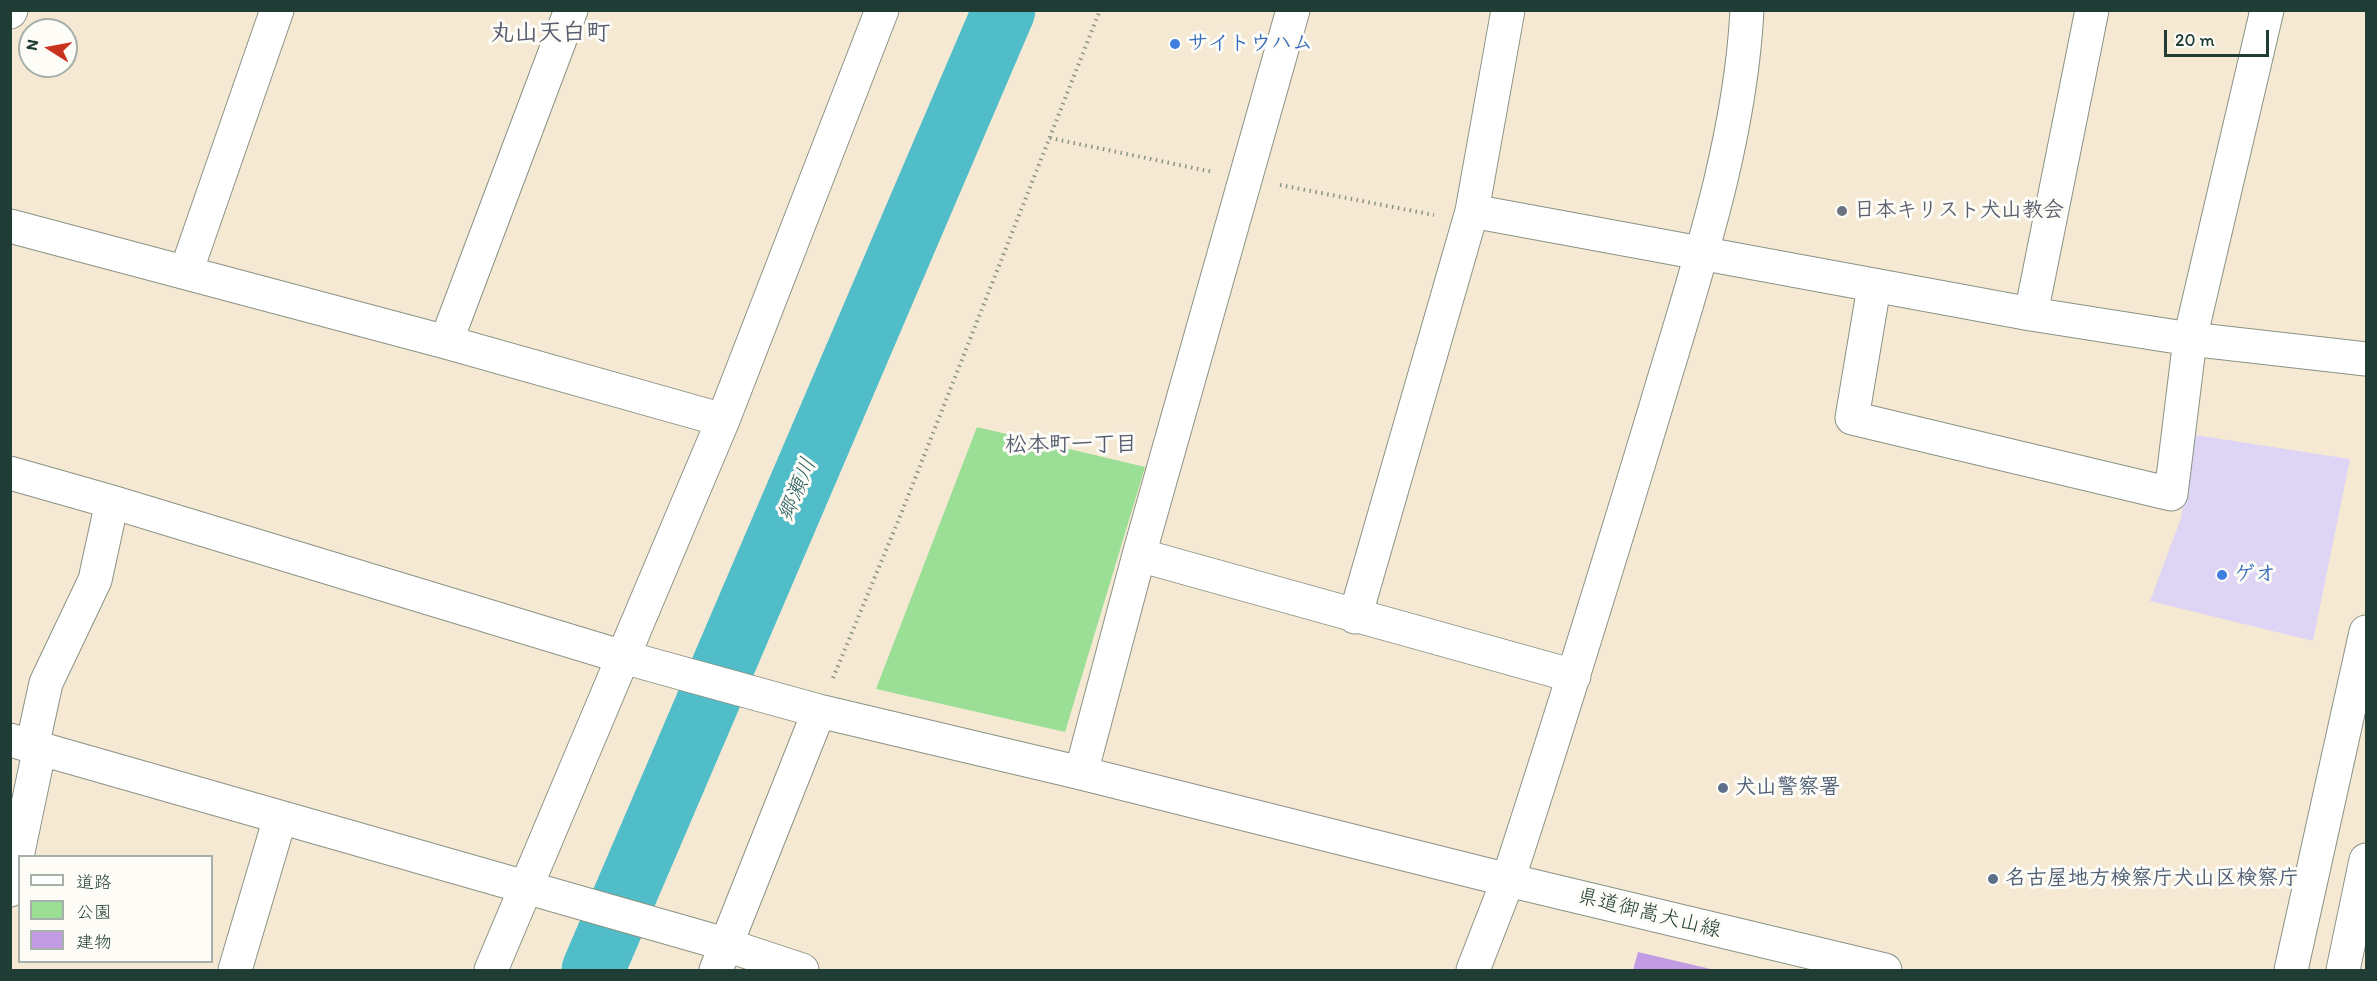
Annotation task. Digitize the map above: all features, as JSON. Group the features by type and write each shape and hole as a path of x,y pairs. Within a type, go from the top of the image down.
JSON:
{"street":[{"path":"186,273 278,10"},
{"path":"446,342 571,10"},
{"path":"491,970 532,889 623,657 723,420 882,10"},
{"path":"1081,773 1139,555 1293,10"},
{"path":"1355,617 1470,216 1508,10"},
{"path":"1473,970 1508,880 1574,676 1701,254 1718,194 1745,49 1747,10"},
{"path":"2031,314 2092,10"},
{"path":"1874,287 1852,418 2171,494 2190,339 2267,10"},
{"path":"1470,216 1701,254 2031,314 2190,339 2367,360"},
{"path":"10,226 446,342 723,420"},
{"name":"県道御嵩犬山線","path":"10,473 623,657 819,711 1885,970"},
{"path":"10,890 27,745 46,683 95,580 112,502"},
{"path":"1139,555 1355,617 1574,676"},
{"path":"2291,970 2367,632"},
{"path":"717,952 819,711"},
{"path":"27,745 532,889 717,952 802,970"},
{"path":"235,970 280,818"},
{"path":"2343,970 2367,860"}],"path":[{"path":"819,711 901,514 1100,10"},
{"path":"1050,138 1245,179 1470,216"}],"shaded area":[{"name":"ゲオ","path":"2195,435 2350,459 2313,641 2150,601 2181,518"}],"green space":[{"path":"977,427 1145,467 1065,732 876,689"}],"building":[{"path":"1638,952 1715,970 1633,970"}],"waterway":[{"name":"郷瀬川","path":"593,970 1004,10"}],"place":[{"name":"サイトウハム","path":"1175,44"},
{"name":"日本キリスト犬山教会","path":"1842,211"},
{"name":"ゲオ","path":"2222,575"},
{"name":"犬山警察署","path":"1723,788"},
{"name":"名古屋地方検察庁犬山区検察庁","path":"1993,879"}],"district":[{"name":"丸山天白町","path":"550,34"},
{"name":"松本町一丁目","path":"1071,445"}]}
